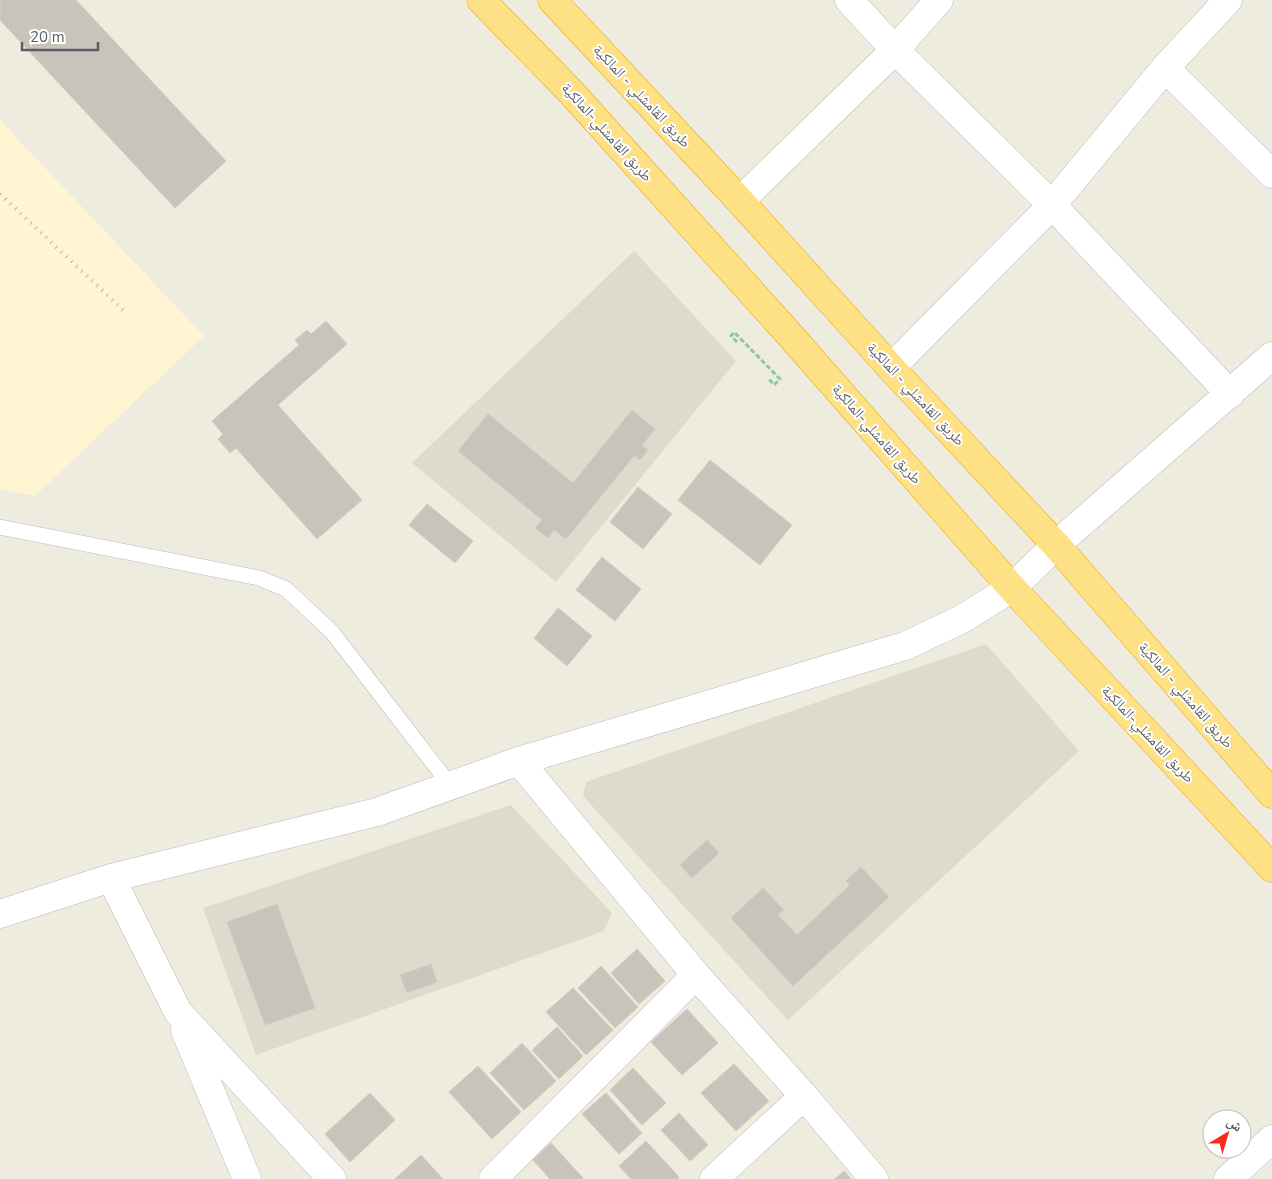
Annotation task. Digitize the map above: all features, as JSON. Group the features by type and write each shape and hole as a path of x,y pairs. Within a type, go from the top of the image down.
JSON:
{"highway":[{"name":"طريق القامشلي-المالكية","path":"481,0 577,98 789,334 1012,588 1272,868"},
{"name":"طريق القامشلي - المالكية","path":"552,0 740,201 1056,546 1272,794"}],"street":[{"path":"849,0 895,50 1052,206 1230,394"},
{"path":"740,201 895,50 939,0"},
{"path":"891,368 1052,206 1165,68 1228,0"},
{"path":"1165,68 1272,174"},
{"path":"0,914 111,878 376,812 519,761 905,646 962,619 1012,588 1056,546 1272,356"},
{"path":"519,761 696,975 804,1096 874,1179"},
{"path":"111,878 178,1012 247,1179"},
{"path":"493,1179 696,975"},
{"path":"178,1012 332,1179"},
{"path":"714,1179 804,1096"},
{"path":"1228,1179 1256,1170 1272,1139"}],"lane":[{"path":"0,527 259,578 286,589 332,632 450,785"}],"path":[{"path":"737,342 731,336 734,332 780,379 774,385 769,378"}],"shaded area":[{"path":"0,120 204,336 35,496 0,489"},
{"path":"634,251 736,361 556,582 412,463"},
{"path":"986,644 1079,751 788,1020 583,796 586,782"},
{"path":"511,805 612,913 604,931 256,1055 203,908"}],"building":[{"path":"0,0 76,0 226,161 175,208 0,20"},
{"path":"326,321 347,344 278,405 362,500 317,539 236,448 230,453 218,439 223,434 212,421 299,345 295,340 307,330 311,334"},
{"path":"632,410 655,429 642,445 648,450 640,460 634,456 566,539 554,530 548,538 535,528 542,520 458,451 488,414 573,483"},
{"path":"710,460 792,525 760,565 678,500"},
{"path":"638,487 672,514 643,549 610,522"},
{"path":"427,504 473,541 455,563 409,525"},
{"path":"602,557 641,589 615,621 576,590"},
{"path":"558,608 592,636 567,666 534,638"},
{"path":"707,840 719,853 692,878 680,865"},
{"path":"861,867 889,897 793,986 731,918 763,888 784,910 778,915 797,935 850,885 846,881"},
{"path":"277,904 315,1008 265,1025 227,922"},
{"path":"637,949 665,981 639,1004 611,973"},
{"path":"431,964 437,982 407,993 400,975"},
{"path":"601,966 638,1007 615,1028 578,988"},
{"path":"573,988 613,1030 586,1055 546,1012"},
{"path":"687,1009 718,1043 682,1075 651,1042"},
{"path":"557,1027 583,1056 559,1079 532,1050"},
{"path":"522,1043 556,1081 524,1110 490,1073"},
{"path":"734,1064 769,1101 736,1131 701,1093"},
{"path":"478,1066 521,1112 492,1139 449,1092"},
{"path":"633,1068 666,1103 642,1125 610,1090"},
{"path":"370,1093 395,1120 350,1162 325,1134"},
{"path":"606,1093 642,1133 619,1154 582,1114"},
{"path":"679,1113 708,1145 690,1161 661,1130"},
{"path":"646,1141 679,1177 677,1179 631,1179 619,1166"},
{"path":"551,1143 582,1179 550,1179 533,1160"},
{"path":"421,1155 443,1179 395,1179"},
{"path":"844,1171 851,1179 835,1179"}],"railway":[{"path":"0,194 123,310"}]}
